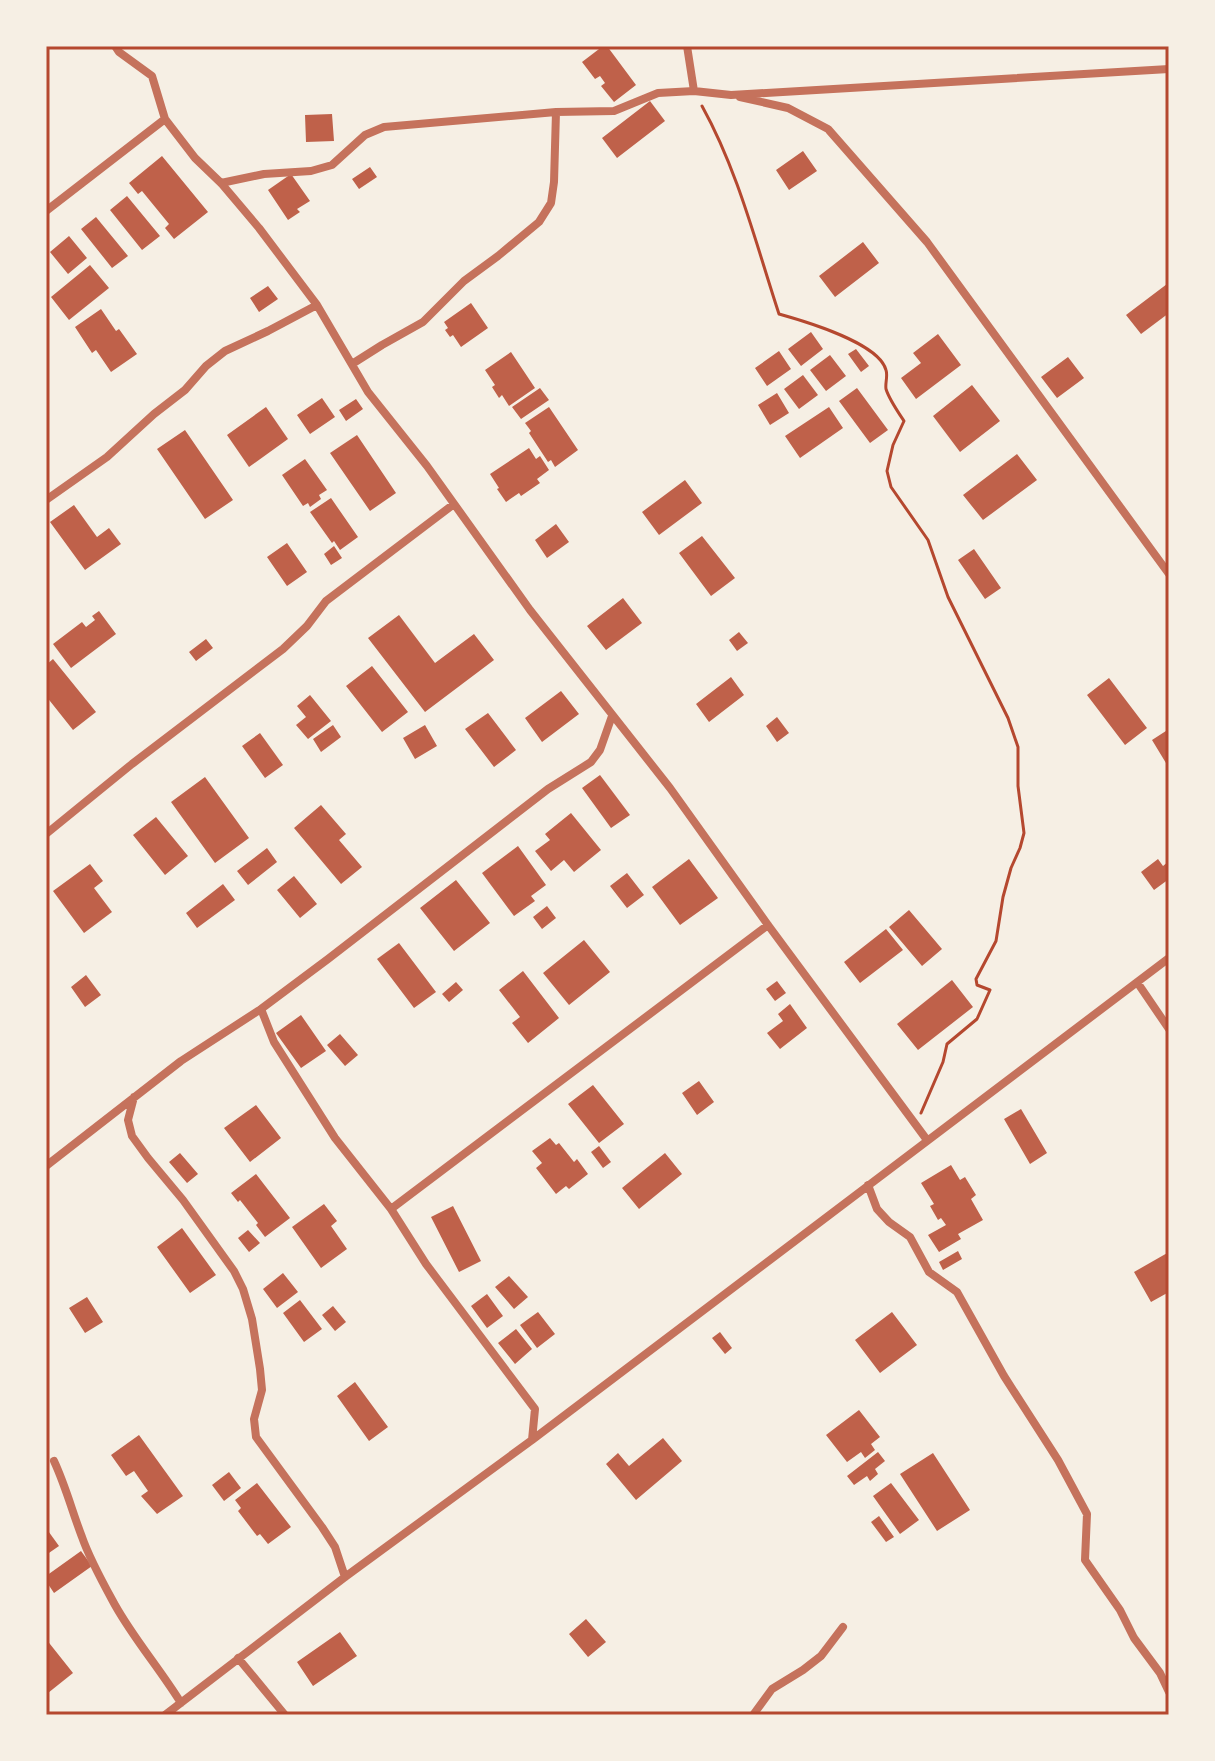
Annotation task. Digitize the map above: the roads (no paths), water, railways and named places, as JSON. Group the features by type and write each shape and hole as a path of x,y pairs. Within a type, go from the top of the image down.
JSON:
{"street":[{"path":"115,46 152,76 165,119 195,158 259,228 317,305 368,392 427,466 530,610 670,788 927,1140"},
{"path":"687,46 694,91"},
{"path":"731,95 1169,69"},
{"path":"221,183 264,174 311,171 332,165 365,135 384,127 556,112 614,111 658,93 694,91 731,95 788,108 828,129 927,242 1169,574"},
{"path":"352,364 423,322 464,281 539,222 551,203 556,112"},
{"path":"46,211 165,119"},
{"path":"46,500 107,457 225,351 317,305"},
{"path":"46,834 283,649 307,626 326,601 454,504"},
{"path":"46,1166 181,1061 261,1009 548,789 591,762 600,750 612,716"},
{"path":"391,1209 768,925"},
{"path":"165,1715 1169,958"},
{"path":"1137,982 1169,1029"},
{"path":"261,1009 274,1042 335,1138 391,1209 426,1264 535,1409 532,1440"},
{"path":"134,1097 128,1120 132,1136 192,1212 234,1271 243,1289 252,1319 262,1390 254,1419 256,1437 335,1547 345,1577"},
{"path":"868,1185 877,1209 910,1237 929,1272 957,1292 1004,1376 1058,1460 1087,1514 1085,1560 1120,1610 1169,1692"},
{"path":"54,1461 66,1487 82,1539 114,1604 181,1703"},
{"path":"753,1715 772,1689 821,1656 843,1627"},
{"path":"238,1658 285,1715"}]}
